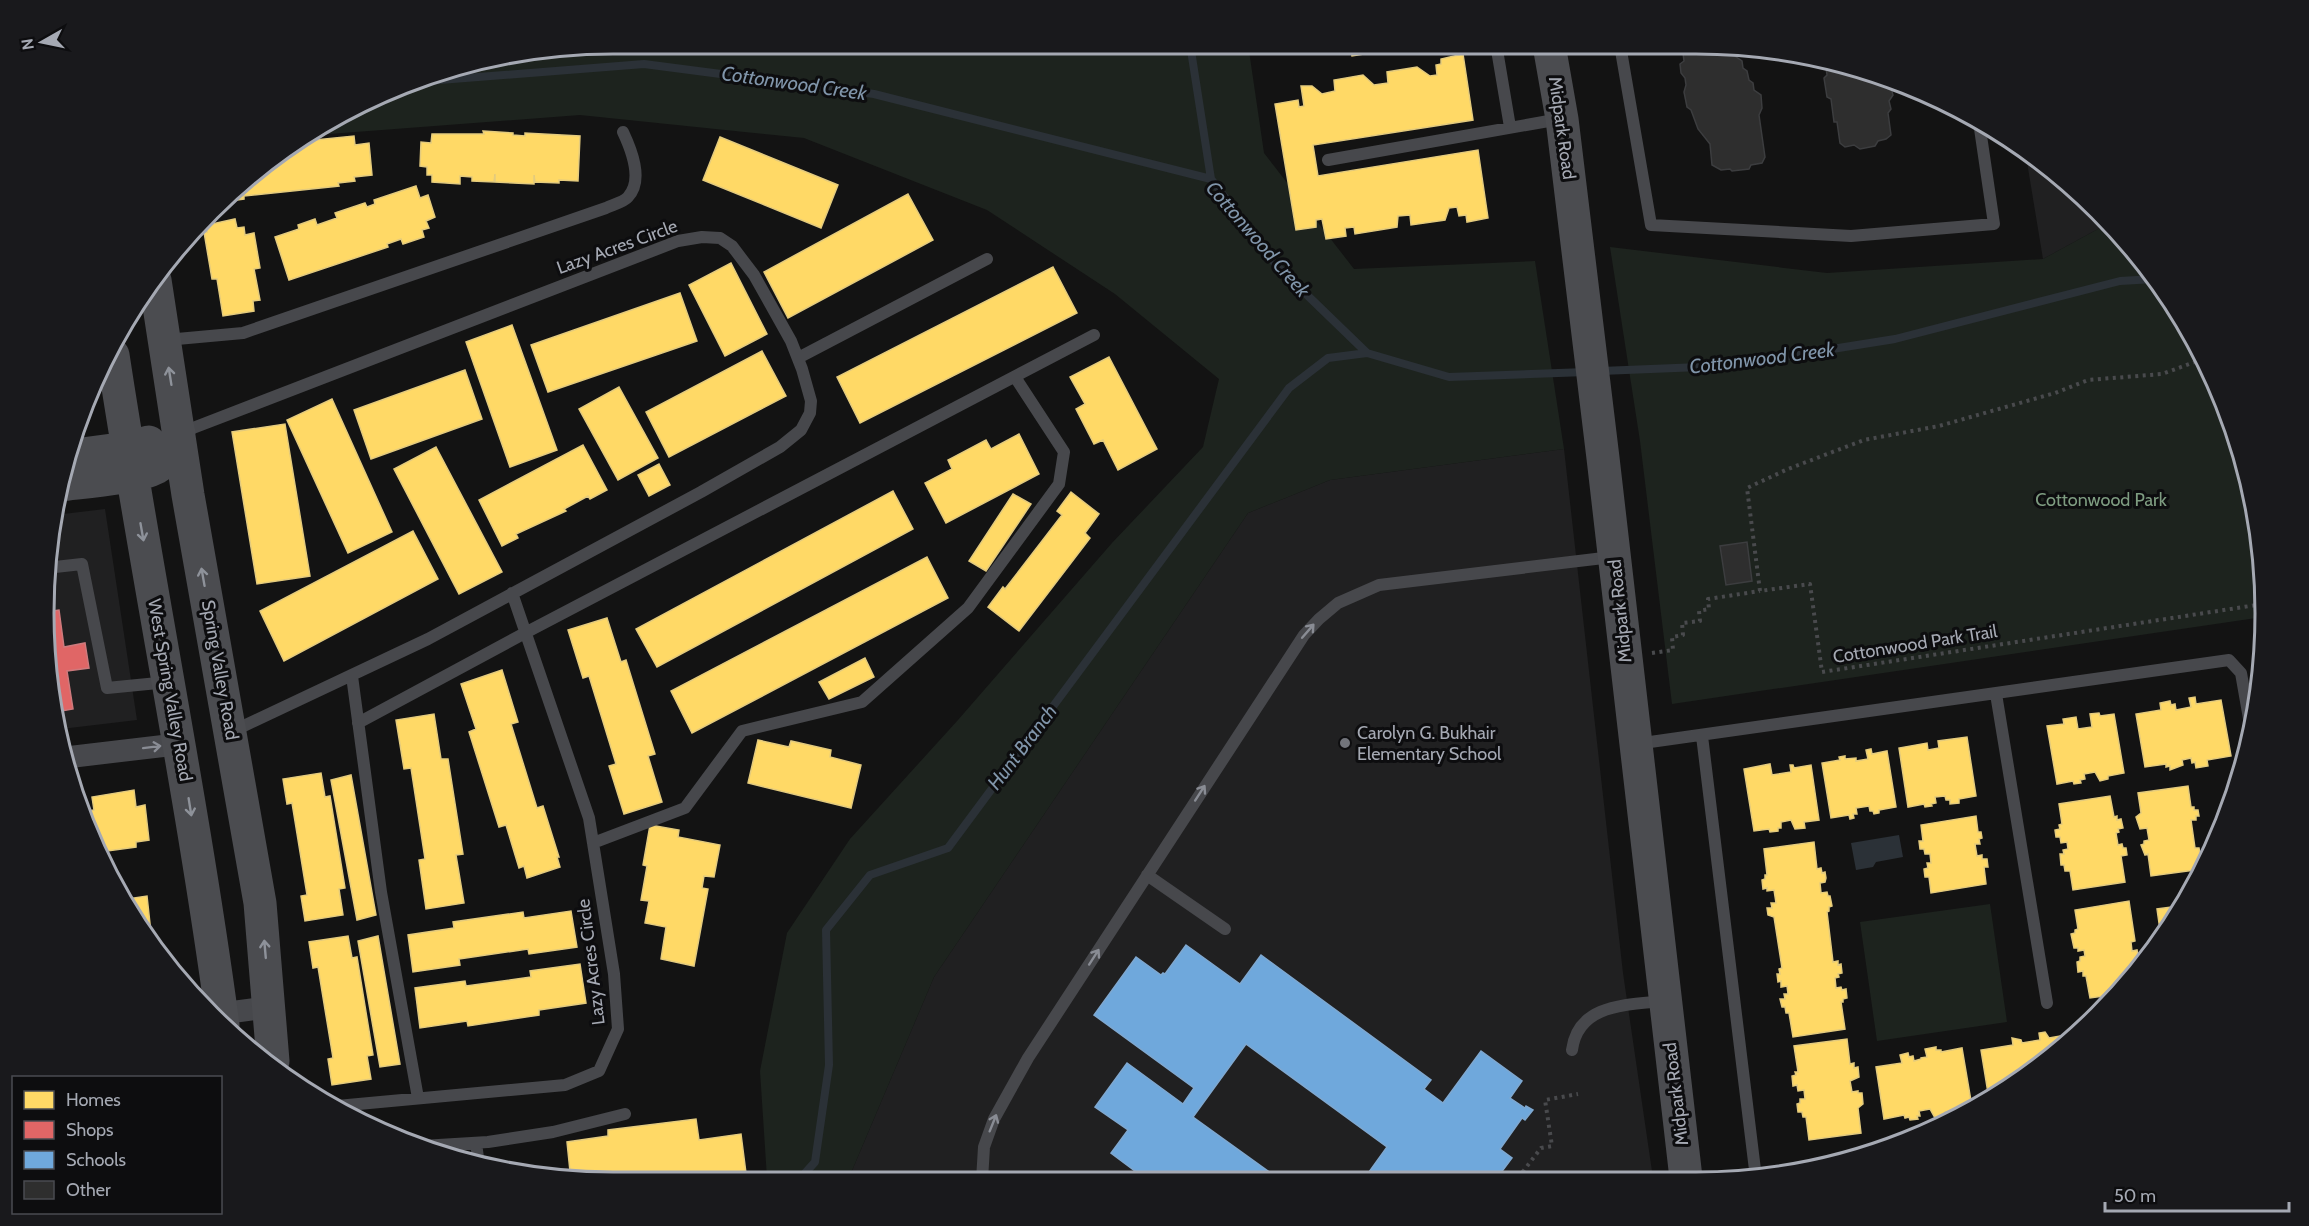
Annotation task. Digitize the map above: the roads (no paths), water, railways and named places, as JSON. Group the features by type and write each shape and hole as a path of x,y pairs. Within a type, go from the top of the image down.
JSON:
{"main road":[{"name":"Midpark Road","path":"1551,54 1562,119 1603,458 1685,1172"},
{"name":"Spring Valley Road","path":"157,290 188,495 260,903 273,1056"},
{"name":"West Spring Valley Road","path":"114,362 129,461 180,744 216,1006"},
{"path":"70,482 129,461 179,433"},
{"path":"77,457 129,461"}],"street":[{"path":"73,757 180,744"},
{"path":"227,1016 270,1007"}],"lane":[{"path":"1498,54 1510,127"},
{"path":"1622,54 1651,225 1851,236 1994,224 1980,132"},
{"path":"1328,160 1562,119"},
{"path":"165,340 243,333 606,208 628,198 635,182 633,152 623,132"},
{"name":"Lazy Acres Circle","path":"179,433 678,241 702,237 720,238 732,246 754,274 791,341 811,401 810,413 801,430 780,447 512,594 352,676 231,732"},
{"path":"798,358 987,259"},
{"path":"358,723 1094,335"},
{"path":"593,843 685,808 742,731 862,702 968,608 1059,484 1064,452 1015,377"},
{"path":"982,1172 984,1147 994,1119 1028,1058 1304,635 1319,619 1338,603 1379,585 1614,557"},
{"path":"56,567 82,564 107,688 169,682"},
{"name":"Lazy Acres Circle","path":"348,1105 565,1085 599,1071 618,1029 614,974 589,818 512,594"},
{"path":"1635,745 2229,660 2241,673 2247,706"},
{"path":"352,676 381,892 418,1098"},
{"path":"1996,694 2047,1003"},
{"path":"1702,736 1755,1169"},
{"path":"1147,875 1225,929"},
{"path":"1572,1050 1574,1036 1581,1024 1590,1016 1602,1011 1665,1000"},
{"path":"442,1145 476,1143 553,1132 625,1114"},
{"path":"476,1143 478,1155"}],"waterway":[{"path":"1192,54 1211,179"},
{"name":"Cottonwood Creek","path":"448,79 644,64 874,94 1211,179 1276,265 1367,353 1449,377 1586,372"},
{"name":"Cottonwood Creek","path":"1601,371 1725,366 1895,339 2120,281 2144,280"},
{"name":"Hunt Branch","path":"806,1172 815,1162 829,1065 826,930 870,875 948,848 1289,388 1328,358 1367,353"}],"place":[{"name":"Carolyn G. Bukhair Elementary School","path":"1345,743"}],"park label":[{"name":"Cottonwood Park","path":"2101,500"}]}
